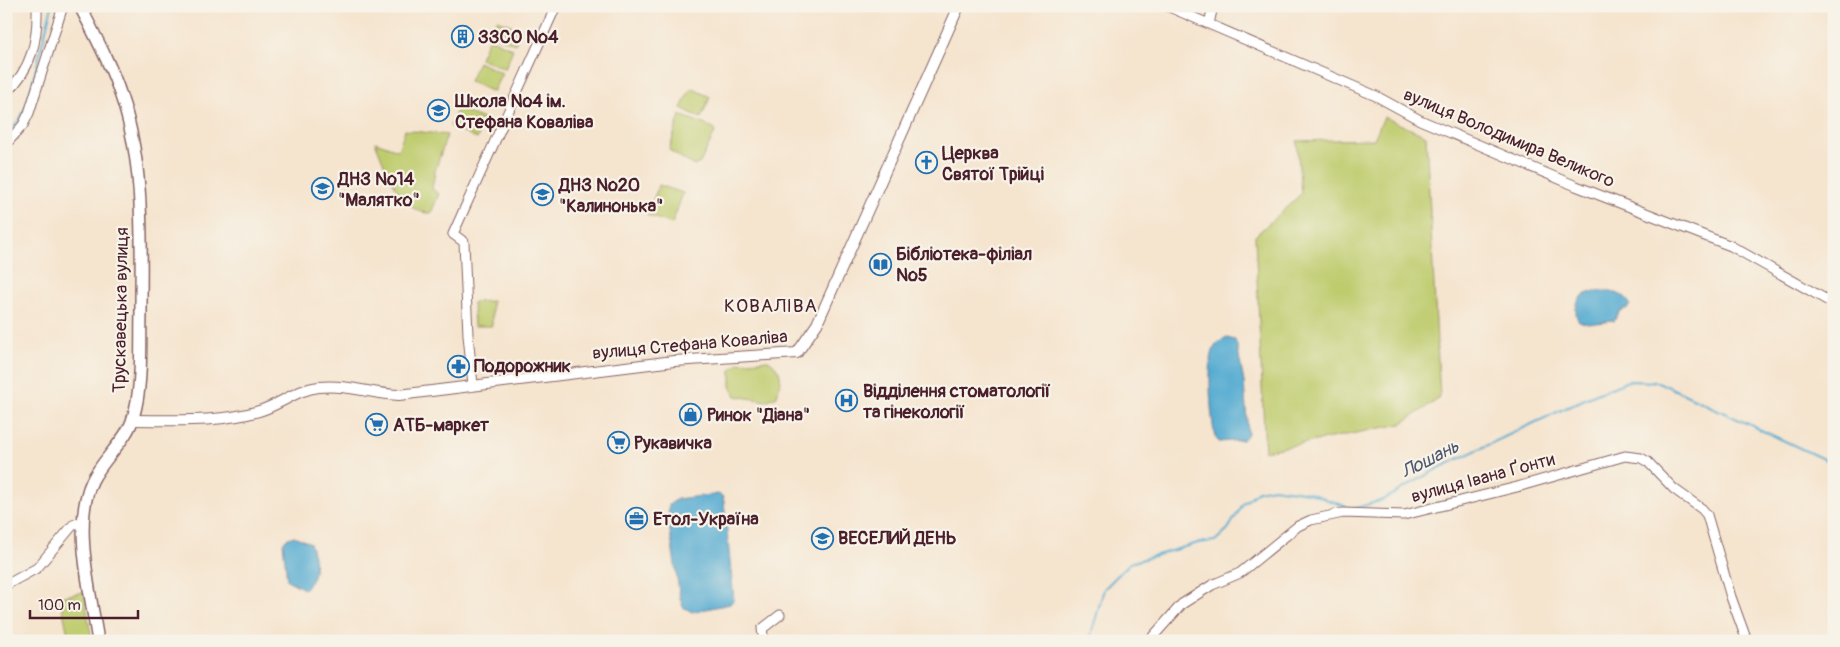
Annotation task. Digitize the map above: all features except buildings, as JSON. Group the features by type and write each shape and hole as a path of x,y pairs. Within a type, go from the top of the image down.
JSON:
{"main road":[{"name":"Трускавецька вулиця","path":"80,6 119,89 127,115 136,159 140,204 140,335 138,392 133,420 93,480 86,498 83,521 84,546 98,641"}],"street":[{"path":"6,93 23,73 35,48 38,32 37,6"},
{"path":"6,144 23,125 29,113 63,6"},
{"path":"474,385 468,335 464,242 453,234 556,6"},
{"name":"вулиця Стефана Коваліва","path":"133,420 200,419 240,416 259,411 300,392 316,387 399,395 674,361 797,353 817,324 959,6"},
{"name":"вулиця Володимира Великого","path":"1167,6 1376,96 1420,120 1576,186 1731,246 1834,304"},
{"path":"1209,24 1213,6"},
{"name":"вулиця Івана Ґонти","path":"1149,641 1182,604 1212,585 1240,573 1298,526 1311,520 1343,514 1404,515 1517,487 1625,456 1641,458 1648,462 1674,489 1707,515 1731,597 1747,641"},
{"path":"6,585 37,568 73,525 83,521"},
{"path":"764,641 762,629 780,615"}],"green space":[{"path":"497,20 521,29 515,44 492,35"},
{"path":"489,38 513,49 505,69 480,58"},
{"path":"478,62 502,73 493,92 469,81"},
{"path":"691,88 710,97 701,118 681,108"},
{"path":"458,108 485,120 477,139 450,126"},
{"path":"680,115 714,128 715,132 700,163 694,166 669,150"},
{"path":"1384,117 1426,136 1440,398 1401,424 1265,451 1255,236 1301,194 1297,141 1374,139"},
{"path":"405,130 447,135 435,171 432,189 439,194 431,213 420,211 411,206 402,197 389,175 375,142 398,150"},
{"path":"659,185 683,193 672,224 647,215"},
{"path":"492,301 492,326 474,326 473,302"},
{"path":"768,360 777,368 780,376 777,396 766,401 736,396 731,386 731,370 739,363"},
{"path":"84,592 92,641 27,641 68,635 60,597"}],"water":[{"path":"1612,291 1625,297 1630,304 1628,308 1620,311 1614,321 1588,324 1579,321 1576,309 1580,298 1589,293"},
{"path":"1227,338 1235,340 1237,346 1244,382 1248,434 1243,440 1219,442 1215,437 1212,419 1210,369 1214,349 1218,343"},
{"path":"718,494 723,497 724,502 734,600 730,604 692,612 683,607 680,598 668,518 669,505 677,499"},
{"path":"294,536 310,543 314,555 314,573 309,584 304,589 287,580 283,543 286,539"}],"waterway":[{"path":"6,135 20,119 27,104 52,6"},
{"name":"Лошань","path":"1087,641 1091,635 1104,589 1130,563 1198,543 1215,541 1228,529 1243,504 1258,491 1273,488 1309,493 1353,509 1383,500 1437,469 1589,397 1628,381 1658,382 1834,464"}],"place":[{"name":"ЗЗСО №4","path":"462,37"},
{"name":"Школа №4 ім. Стефана Коваліва","path":"439,111"},
{"name":"Церква Святої Трійці","path":"926,163"},
{"name":"ДНЗ №14 \"Малятко\"","path":"322,189"},
{"name":"ДНЗ №20 \"Калинонька\"","path":"543,195"},
{"name":"Бібліотека-філіал №5","path":"880,264"},
{"name":"Подорожник","path":"458,366"},
{"name":"Відділення стоматології та гінекології","path":"847,401"},
{"name":"Ринок \"Діана\"","path":"691,415"},
{"name":"АТБ-маркет","path":"377,425"},
{"name":"Рукавичка","path":"618,443"},
{"name":"Етол-Україна","path":"637,519"},
{"name":"ВЕСЕЛИЙ ДЕНЬ","path":"822,538"}],"district":[{"name":"КОВАЛІВА","path":"771,306"}]}
